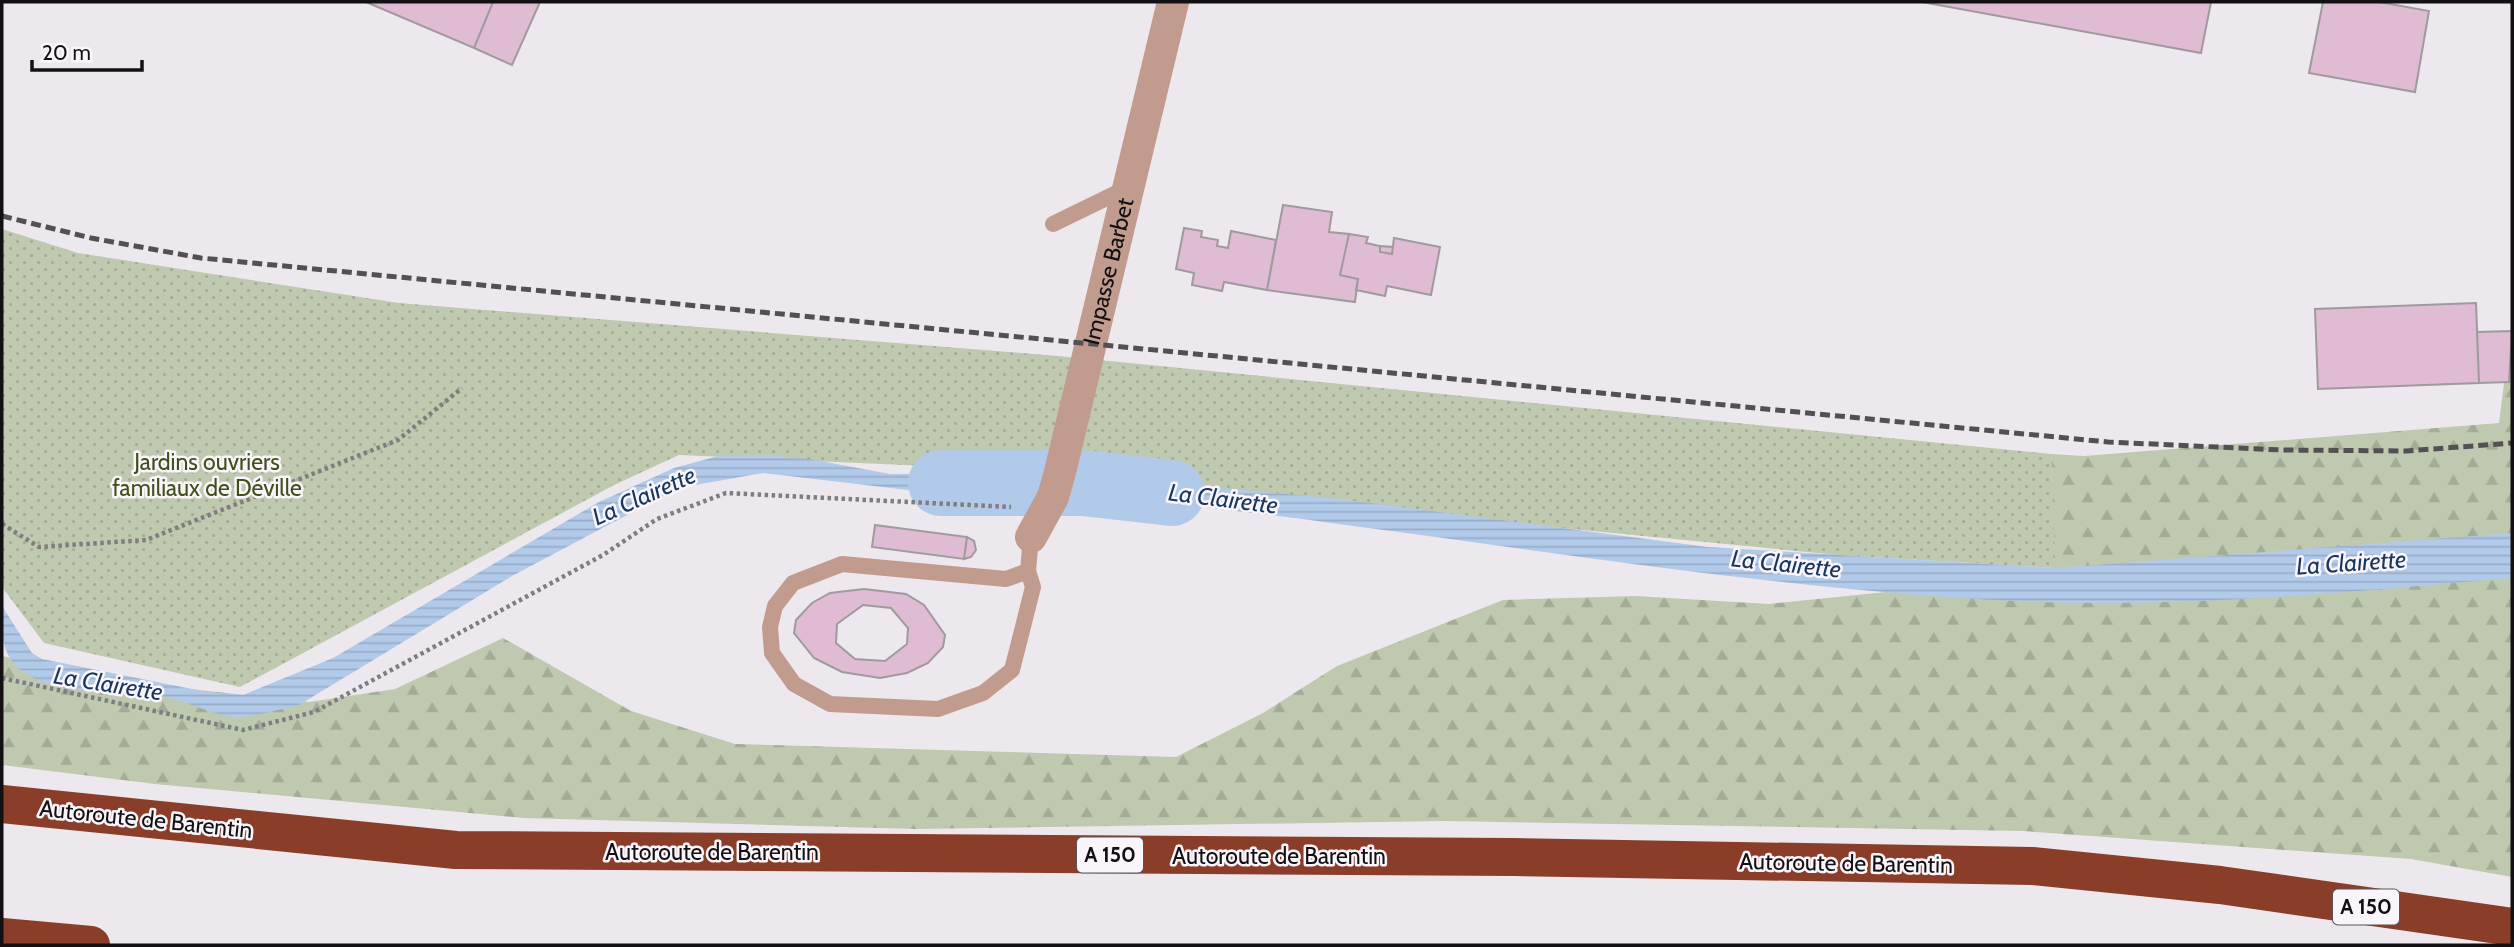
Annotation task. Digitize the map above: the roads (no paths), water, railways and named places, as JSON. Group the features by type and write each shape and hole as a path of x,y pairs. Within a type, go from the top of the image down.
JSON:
{"highway":[{"name":"Autoroute de Barentin","path":"2,804 456,850 1485,857 2032,866 2220,885 2512,927"},
{"path":"2,937 91,945"}],"street":[{"name":"Impasse Barbet","path":"1031,537 1053,493 1173,2"}],"lane":[{"path":"1053,223 1129,187"},
{"path":"1028,571 1006,579 842,564 793,583 775,606 770,626 772,653 794,684 830,704 938,709 983,692 1012,670 1033,587 1028,571 1031,537"}],"water":[{"path":"766,455 810,459 890,474 1034,474 1033,490 925,492 763,473 678,488 512,576 299,705 252,716 228,716 147,694 87,691 48,684 31,677 16,666 5,646 2,606 32,653 42,659 207,692 243,695 333,658 599,502 674,468 718,456"},
{"path":"1084,475 1340,499 1708,547 2055,568 2512,533 2512,578 2326,594 2139,603 2014,601 1930,596 1679,570 1280,516 1080,493"}],"waterway":[{"name":"La Clairette","path":"941,483 1083,483 1172,493"}],"railway":[{"path":"2,216 91,238 201,258 2108,442 2282,450 2406,451 2512,443"}],"park label":[{"name":"Jardins ouvriers familiaux de Déville","path":"207,475"}]}
